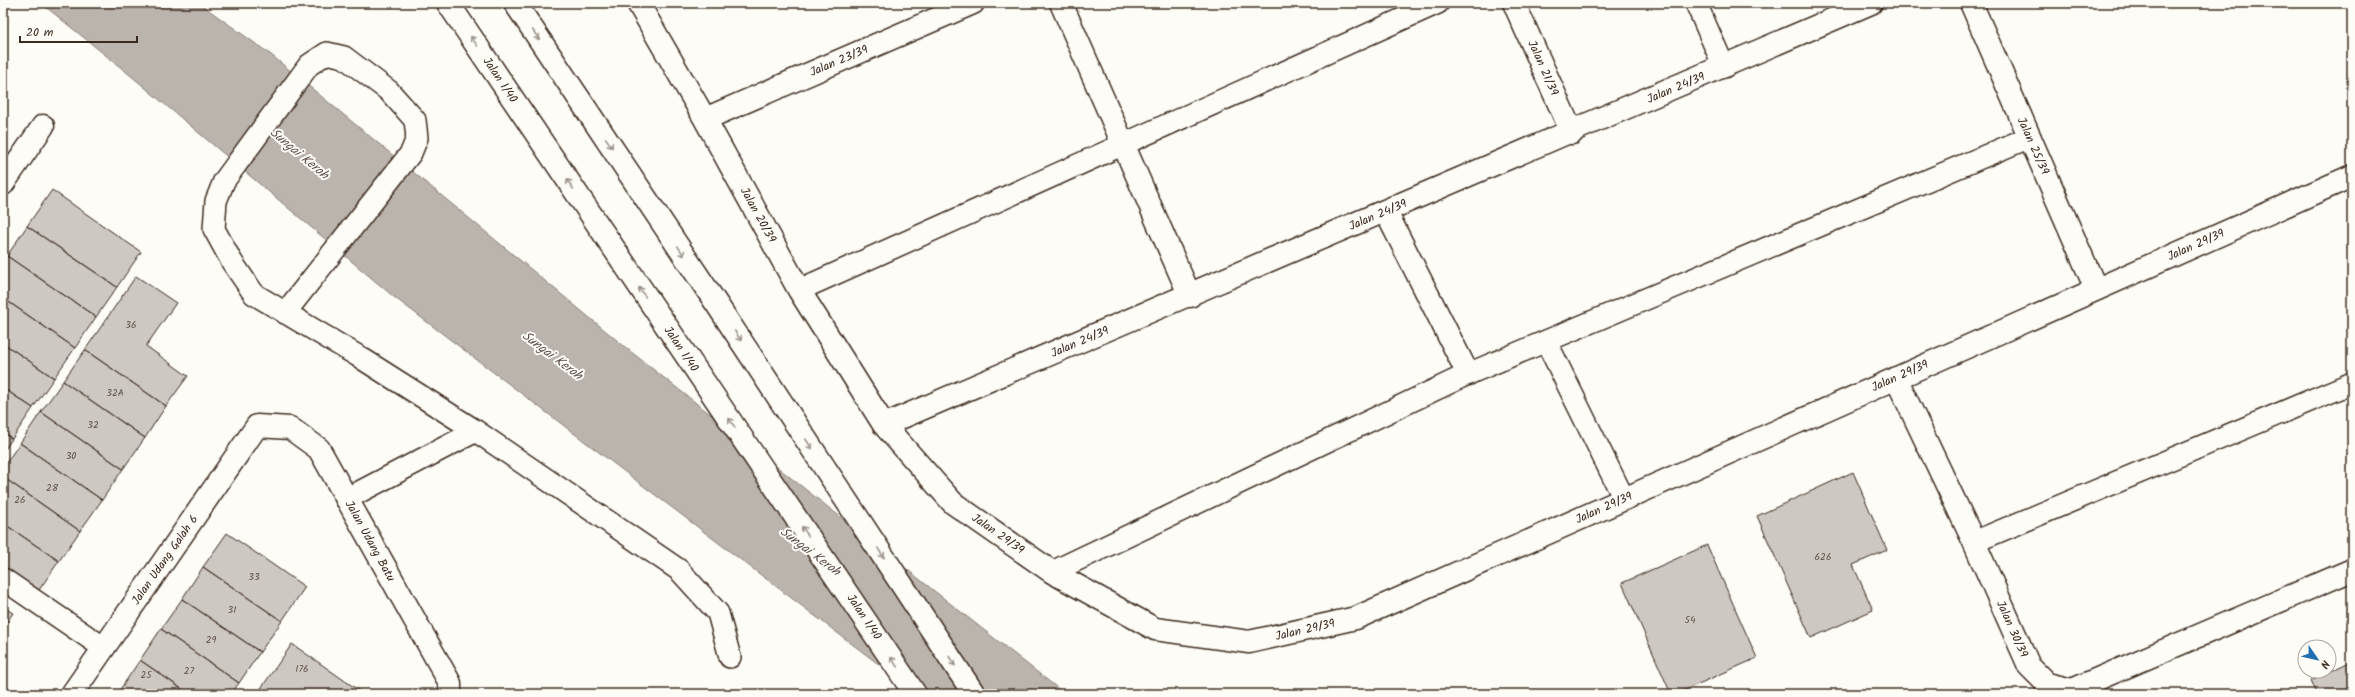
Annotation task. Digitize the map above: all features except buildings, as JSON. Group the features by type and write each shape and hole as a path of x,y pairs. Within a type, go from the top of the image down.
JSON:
{"street":[{"name":"Jalan 1/40","path":"448,3 915,694"},
{"path":"515,3 716,303 974,694"},
{"name":"Jalan 20/39","path":"638,3 705,119 799,290 884,425"},
{"name":"Jalan 23/39","path":"705,119 973,3"},
{"path":"1062,3 1190,296"},
{"name":"Jalan 21/39","path":"1514,3 1572,133"},
{"name":"Jalan 24/39","path":"884,425 1572,133 1871,3"},
{"name":"Jalan 25/39","path":"1971,3 2096,289"},
{"path":"3,184 43,126"},
{"name":"Jalan 29/39","path":"884,425 953,503 1052,572 1155,629 1249,642 1356,618 2352,176"},
{"path":"1386,212 1468,374"},
{"name":"Jalan 30/39","path":"1896,378 1974,542 2029,666 2047,684 2072,690 2352,570"},
{"name":"Jalan Udang Batu","path":"257,426 290,428 319,449 450,683 450,694"},
{"name":"Jalan Udang Galah 6","path":"72,694 257,426"}],"lane":[{"path":"799,290 1438,3"},
{"path":"1696,3 1724,67"},
{"path":"286,312 411,153 417,138 415,120 389,91 344,57 327,53 309,65 224,180 216,201 214,229 232,262 254,294 358,356 476,431 679,570 718,613 730,657"},
{"path":"1052,572 1468,374 2030,137"},
{"path":"1546,341 1624,499"},
{"path":"1974,542 2352,383"},
{"path":"346,499 476,431"},
{"path":"3,579 104,648"}],"water":[{"name":"Sungai Keroh","path":"41,3 199,3 270,54 630,351 1065,694 918,694 394,297 130,75"}]}
